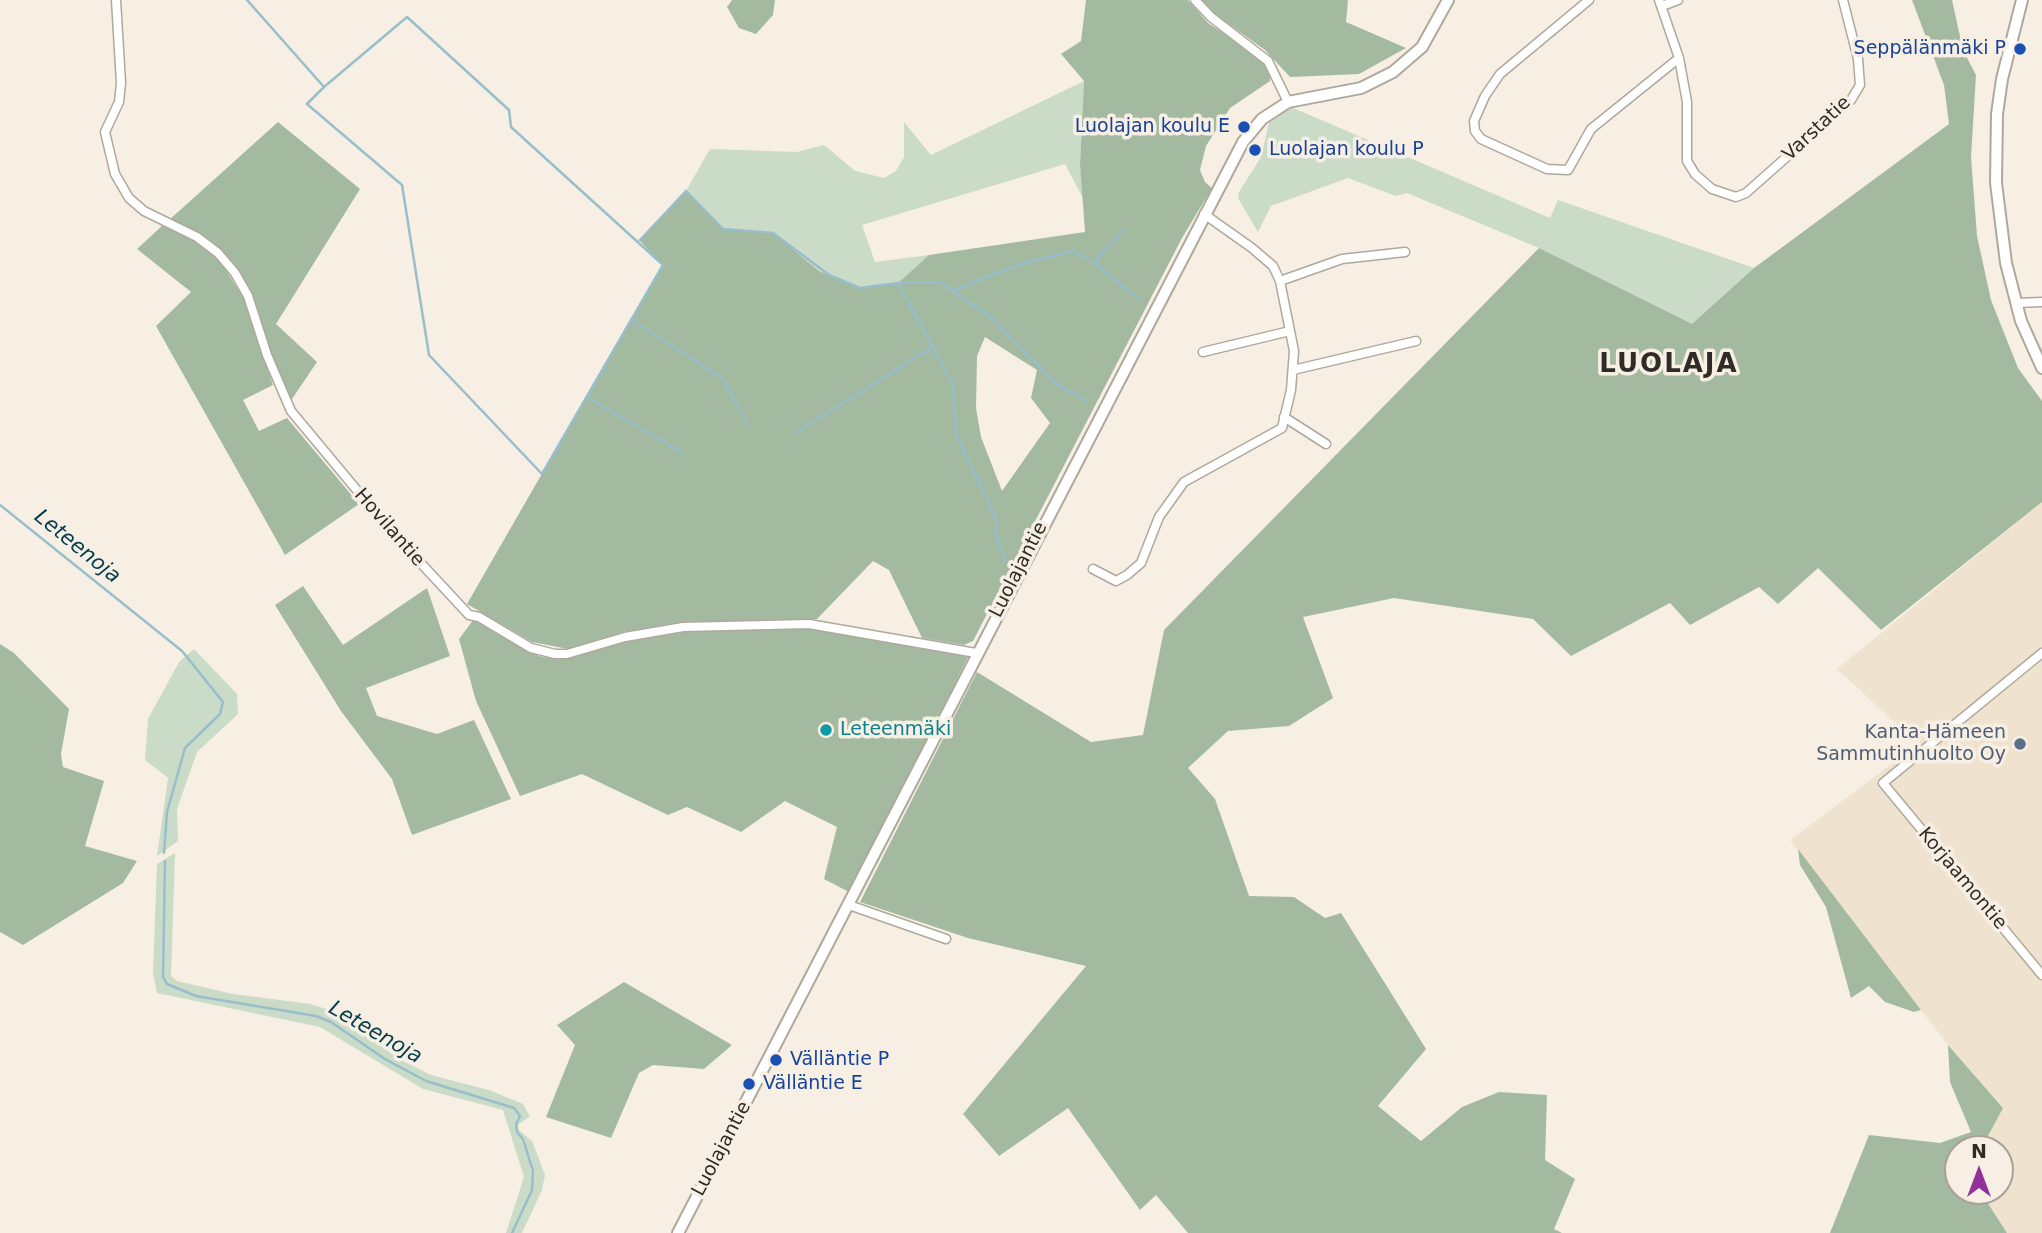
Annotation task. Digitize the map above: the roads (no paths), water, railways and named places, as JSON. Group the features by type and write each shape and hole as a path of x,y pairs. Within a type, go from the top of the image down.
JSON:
{"main road":[{"name":"Luolajantie","path":"678,1233 849,905 976,653 1243,142 1262,119 1287,102 1361,88 1393,72 1422,47 1448,0"},
{"path":"2022,0 2001,79 1996,147 2000,228 2016,303 2042,368"}],"street":[{"name":"Hovilantie","path":"116,0 120,102 105,132 106,146 122,186 129,198 144,211 197,237 218,253 235,274 248,296 278,387 291,411 390,530 469,615 479,617 531,648 555,654 567,654 625,637 683,627 809,624 976,653"},
{"path":"1195,0 1211,17 1268,61 1287,102"},
{"path":"1589,0 1500,74 1485,96 1474,121 1475,131 1480,139 1547,169 1568,170 1591,130 1679,58 1661,3 1678,0"},
{"name":"Varstatie","path":"1679,58 1687,102 1687,160 1695,174 1712,189 1736,197 1746,193 1851,100 1860,85 1858,59 1843,0"},
{"path":"1093,569 1116,581 1127,575 1141,563 1159,517 1184,482 1282,428 1294,351 1280,281 1273,267 1252,248 1204,214"},
{"path":"1280,281 1342,259 1405,252"},
{"path":"2016,303 2042,302"},
{"path":"1203,352 1290,331"},
{"path":"1293,370 1416,341"},
{"path":"1284,417 1326,444"},
{"name":"Korjaamontie","path":"2042,653 1883,783 2042,975"},
{"path":"849,905 946,939"}],"waterway":[{"path":"247,0 324,87 307,104 402,185 429,355 542,474 663,265 511,127 509,110 407,17 324,87"},
{"path":"640,240 686,191 723,229 773,233 829,275 860,288 898,283 953,385 956,434 997,521 995,533 1005,561"},
{"path":"954,290 1021,264 1073,251 1094,263 1124,229"},
{"path":"1094,263 1140,300"},
{"path":"899,283 939,282 990,316 1058,385 1087,401"},
{"path":"632,320 723,379 748,425"},
{"path":"797,432 934,346"},
{"path":"587,397 683,453"},
{"name":"Leteenoja","path":"0,505 182,651 223,702 220,714 185,748 167,812 164,853"},
{"name":"Leteenoja","path":"165,861 163,977 167,984 196,996 316,1016 331,1022 385,1059 426,1081 514,1108 520,1116 516,1124 517,1132 523,1139 533,1171 532,1190 512,1233"}],"place":[{"name":"Seppälänmäki P","path":"2020,49"},
{"name":"Luolajan koulu E","path":"1244,127"},
{"name":"Luolajan koulu P","path":"1255,150"},
{"name":"Leteenmäki","path":"826,730"},
{"name":"Kanta-Hämeen Sammutinhuolto Oy","path":"2020,744"},
{"name":"Välläntie P","path":"776,1060"},
{"name":"Välläntie E","path":"749,1084"}],"district":[{"name":"LUOLAJA","path":"1669,365"}]}
